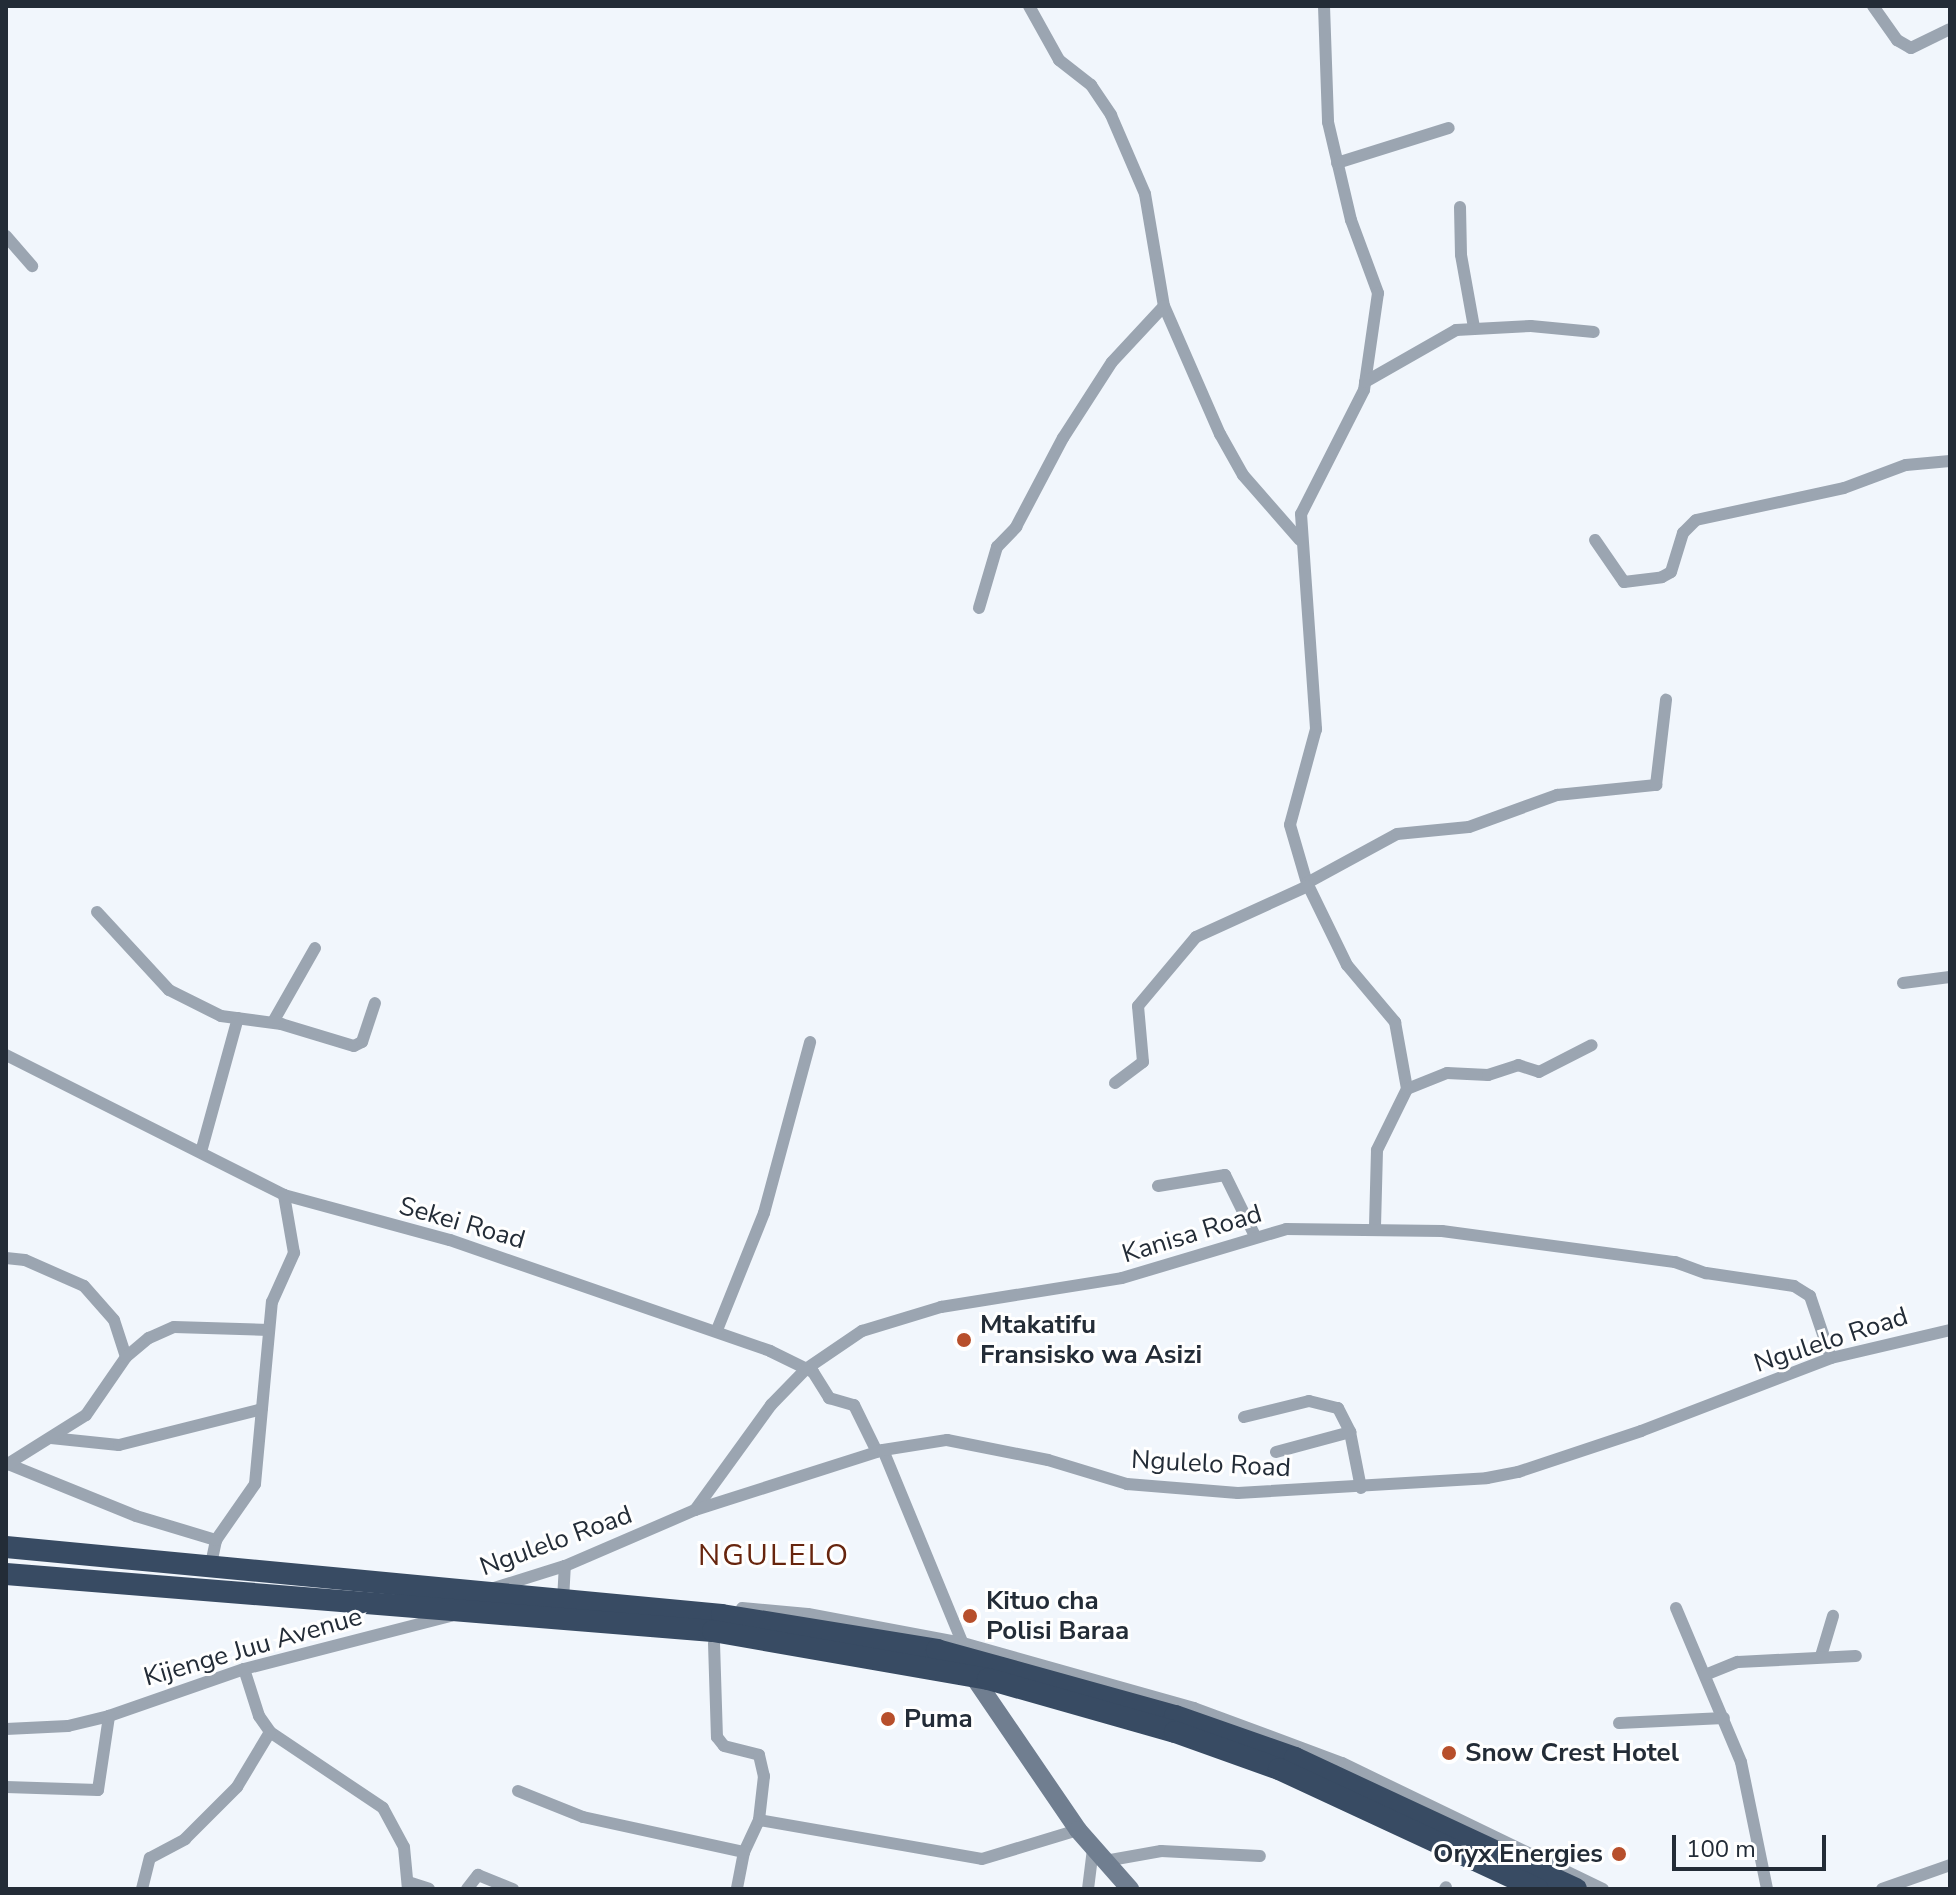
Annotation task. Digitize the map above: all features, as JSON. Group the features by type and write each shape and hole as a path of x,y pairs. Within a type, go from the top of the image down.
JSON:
{"highway":[{"path":"6,1547 272,1571 471,1603 968,1659 1279,1769 1501,1881 1537,1889"},
{"path":"198,1590 207,1564"},
{"path":"268,1596 272,1571"},
{"path":"6,1574 268,1596 471,1603 563,1601 655,1608 968,1659 1175,1716 1295,1758 1576,1889"}],"street":[{"path":"1029,6 1059,60 1101,98 1134,161 1164,306 1243,475 1300,540"},
{"path":"1324,6 1328,122 1337,163 1377,287 1365,382 1305,501 1300,540 1309,587 1316,729 1290,825 1308,885 1351,971 1392,1014 1407,1089 1377,1150 1375,1227"},
{"path":"1873,6 1897,40 1911,48 1950,29"},
{"path":"1337,163 1449,128"},
{"path":"1460,207 1461,255 1474,327"},
{"path":"6,236 32,266"},
{"path":"979,608 997,547 1016,527 1063,438 1112,362 1164,306"},
{"path":"1365,382 1442,336 1474,327 1594,332"},
{"path":"1595,540 1624,582 1662,577 1674,568 1683,533 1696,520 1844,488 1906,465 1950,461"},
{"path":"1115,1083 1143,1062 1138,1006 1196,937 1308,885 1397,834 1469,827 1530,800 1656,785 1666,700"},
{"path":"97,912 184,1001 238,1018 273,1022 359,1045 375,1003"},
{"path":"273,1022 315,948"},
{"path":"1903,983 1950,977"},
{"path":"201,1152 238,1018"},
{"path":"717,1330 764,1213 810,1042"},
{"path":"1407,1089 1447,1073 1488,1075 1518,1065 1539,1072 1592,1045"},
{"name":"Sekei Road","path":"6,1055 284,1195 450,1240 717,1330 818,1376 829,1398 855,1407 880,1451 968,1659"},
{"path":"1158,1186 1225,1175 1255,1236"},
{"path":"207,1564 216,1540 254,1486 272,1302 294,1253 284,1195"},
{"name":"Kanisa Road","path":"695,1510 771,1405 806,1369 862,1331 900,1316 1122,1278 1286,1229 1375,1227 1668,1260 1706,1273 1794,1286 1810,1296 1831,1358"},
{"path":"6,1258 55,1271 97,1296 114,1320 126,1357"},
{"path":"7,1464 86,1415 126,1357 149,1338 174,1327 269,1330"},
{"name":"Ngulelo Road","path":"471,1603 695,1510 880,1451 947,1440 987,1446 1164,1489 1238,1493 1361,1488 1518,1472 1831,1358 1950,1330"},
{"path":"1244,1417 1318,1401 1343,1412 1361,1488"},
{"path":"51,1438 119,1445 262,1409"},
{"path":"1276,1452 1350,1432"},
{"path":"7,1464 146,1520 216,1540"},
{"path":"563,1601 565,1566"},
{"name":"Kijenge Juu Avenue","path":"6,1729 68,1726 109,1716 244,1669 471,1603"},
{"path":"1676,1608 1741,1762 1767,1889"},
{"path":"1821,1656 1833,1616"},
{"path":"714,1643 717,1737 724,1746 762,1759 759,1820 744,1852 737,1889"},
{"path":"1705,1675 1738,1662 1856,1656"},
{"path":"968,1659 1078,1830 1130,1889"},
{"path":"968,1659 1073,1672 1279,1738 1442,1808 1603,1889"},
{"path":"244,1669 259,1716 270,1732 383,1808 404,1847 408,1885 429,1889"},
{"path":"6,1787 98,1790 109,1716"},
{"path":"1619,1723 1724,1718"},
{"path":"142,1889 150,1858 185,1839 237,1787 270,1732"},
{"path":"518,1791 583,1817 744,1852"},
{"path":"759,1820 982,1859 1078,1830"},
{"path":"1099,1855 1161,1851 1260,1856"},
{"path":"1088,1889 1099,1855"},
{"path":"1882,1889 1950,1865"},
{"path":"467,1889 478,1875 513,1889"}],"place":[{"name":"Mtakatifu Fransisko wa Asizi","path":"964,1340"},
{"name":"Kituo cha Polisi Baraa","path":"970,1616"},
{"name":"Puma","path":"888,1719"},
{"name":"Snow Crest Hotel","path":"1449,1753"},
{"name":"Oryx Energies","path":"1619,1854"}],"district":[{"name":"NGULELO","path":"774,1556"}]}
